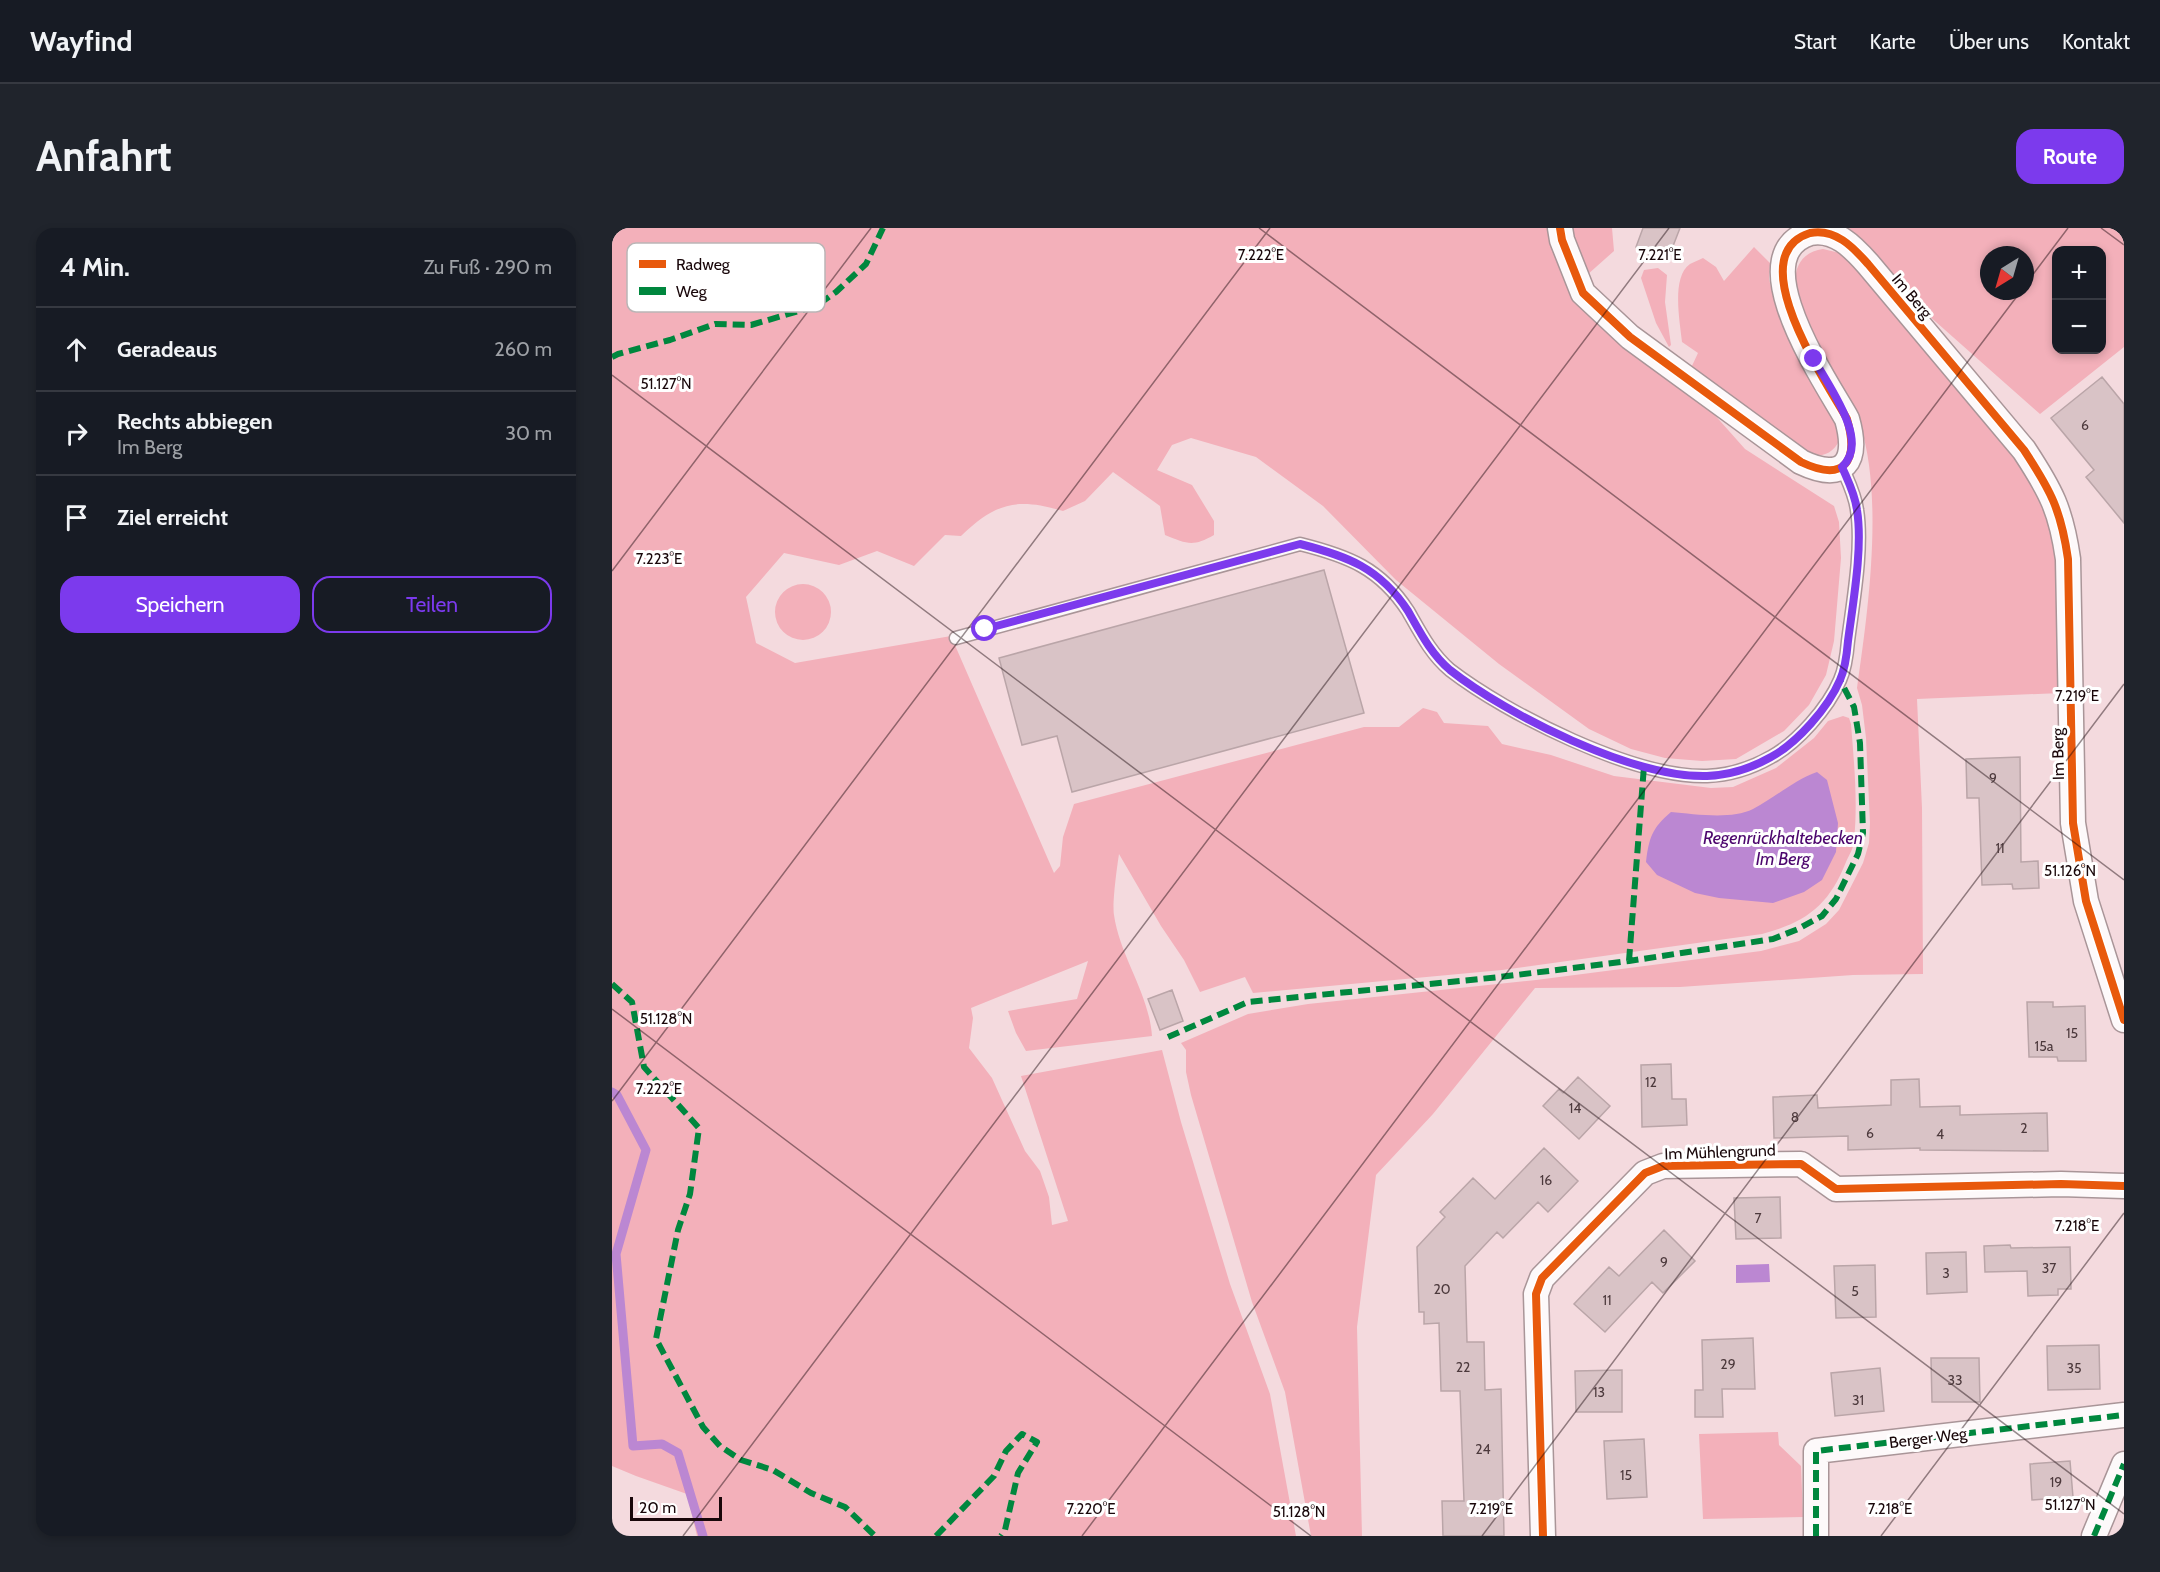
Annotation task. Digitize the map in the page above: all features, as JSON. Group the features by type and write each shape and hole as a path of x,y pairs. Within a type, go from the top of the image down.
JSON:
{"street":[{"path":"1560,228 1562,240 1583,293 1630,336 1801,462 1818,470 1828,471 1842,467"},
{"name":"Im Berg","path":"1842,467 1851,455 1852,445 1847,419 1799,332 1783,282 1782,262 1787,252 1796,241 1808,234 1820,231 1831,232 1840,237 1868,264 2024,450 2055,501 2064,528 2068,559 2073,823 2086,901 2124,1020"},
{"name":"Im Mühlengrund","path":"1543,1536 1536,1294 1542,1278 1645,1173 1663,1166 1801,1164 1836,1189 2061,1184 2124,1186"},
{"name":"Berger Weg","path":"1816,1536 1816,1451 2124,1415"},
{"path":"2094,1536 2124,1464"}],"lane":[{"path":"956,638 1300,544 1343,557 1376,573 1407,609 1427,645 1449,669 1522,715 1594,750 1637,764 1670,772 1704,776 1742,771 1782,751 1798,738 1820,711 1840,680 1848,645 1857,560 1857,511 1852,489 1842,467"}],"shaded area":[{"path":"619,228 1552,228 1554,244 1664,371 1713,413 1745,449 1834,506 1839,522 1841,558 1834,641 1826,675 1809,705 1784,731 1736,759 1702,761 1665,758 1631,749 1589,729 1499,664 1396,580 1323,506 1256,457 1191,438 1172,445 1157,470 1192,485 1214,521 1214,535 1201,541 1190,543 1165,535 1160,506 1113,472 1085,501 1063,511 1032,504 1019,504 996,510 961,536 945,535 914,566 877,551 839,565 784,553 746,597 756,643 795,663 951,636 1054,873 1060,866 1063,837 1074,804 1364,727 1399,727 1423,708 1437,712 1444,723 1488,726 1502,744 1551,755 1614,776 1711,788 1733,787 1776,768 1814,738 1828,721 1843,716 1849,718 1856,797 1852,849 1832,890 1824,901 1804,917 1778,929 1762,934 1502,970 1253,993 1245,977 1200,992 1184,960 1161,926 1119,854 1114,915 1122,946 1146,1005 1152,1036 1026,1051 1008,1011 1077,999 1088,961 971,1008 973,1018 969,1048 992,1078 1025,1151 1040,1171 1049,1197 1052,1225 1068,1221 1021,1076 1162,1050 1181,1122 1230,1284 1270,1394 1296,1536 697,1536 687,1494 612,1466 612,230"},
{"path":"1568,228 1612,228 1614,251 1587,275"},
{"path":"1849,228 2124,228 2124,347 2040,414 1910,299 1862,240"},
{"path":"1754,247 1770,263 1769,279 1780,315 1836,421 1840,439 1832,450 1825,454 1812,456 1691,368 1698,353 1682,342 1678,300 1680,279 1684,270 1690,264 1703,258 1716,267 1724,281"},
{"path":"1823,249 1844,254 2005,444 2030,479 2047,516 2055,555 2062,689 2084,692 1917,699 1922,808 1923,974 1853,975 1680,987 1535,988 1433,1114 1376,1175 1357,1327 1362,1536 1311,1536 1285,1392 1252,1302 1191,1095 1186,1072 1186,1050 1181,1043 1248,1014 1308,1004 1536,980 1761,951 1799,941 1826,924 1839,910 1863,863 1869,843 1866,738 1862,705 1857,688 1869,590 1872,520 1867,453 1860,424 1810,329 1796,288 1796,273 1800,262 1810,253"},
{"path":"1658,268 1667,275 1665,302 1671,345 1669,347 1656,323 1641,278 1644,270"},
{"path":"803,584 814,586 823,592 829,601 831,612 829,623 823,632 814,638 803,640 792,638 783,632 777,623 775,612 777,601 783,592 792,586"},
{"path":"1778,1432 1779,1445 1801,1466 1803,1517 1703,1519 1699,1434"}],"water":[{"name":"Regenrückhaltebecken Im Berg","path":"1817,772 1827,780 1838,823 1836,852 1822,880 1804,892 1773,903 1719,898 1695,893 1657,875 1646,862 1652,834 1671,812 1713,815 1744,812"},
{"path":"1769,1264 1770,1282 1736,1283 1736,1265"}],"building":[{"path":"1643,228 1680,228 1668,259 1636,247"},
{"path":"2102,377 2124,404 2124,523 2086,477 2094,470 2051,418"},
{"path":"1324,570 1364,713 1072,792 1057,736 1022,745 999,658"},
{"path":"2020,757 2021,862 2038,861 2039,888 2013,889 2012,884 1982,885 1979,798 1967,798 1966,759"},
{"path":"1172,990 1183,1021 1160,1030 1148,999"},
{"path":"2027,1002 2053,1002 2053,1007 2085,1006 2086,1061 2058,1061 2057,1057 2029,1057"},
{"path":"1671,1064 1672,1099 1686,1099 1687,1125 1642,1127 1641,1065"},
{"path":"1578,1077 1610,1106 1579,1139 1543,1106 1559,1089 1563,1093"},
{"path":"1919,1079 1920,1107 1960,1106 1960,1115 2047,1113 2048,1151 1920,1150 1920,1148 1848,1150 1848,1136 1774,1138 1773,1097 1817,1095 1818,1108 1891,1105 1891,1080"},
{"path":"1544,1148 1578,1181 1548,1212 1538,1202 1503,1238 1497,1232 1465,1266 1467,1342 1484,1342 1485,1390 1501,1389 1504,1536 1443,1536 1442,1501 1464,1501 1460,1391 1441,1391 1439,1323 1424,1324 1424,1312 1419,1312 1417,1247 1445,1217 1440,1212 1473,1178 1495,1199"},
{"path":"1780,1197 1781,1238 1736,1239 1734,1198"},
{"path":"1664,1230 1695,1261 1663,1293 1652,1282 1605,1332 1574,1304 1609,1267 1619,1276"},
{"path":"2010,1245 2011,1248 2070,1247 2071,1289 2058,1289 2058,1295 2028,1296 2027,1271 1985,1272 1984,1246"},
{"path":"1966,1252 1967,1292 1927,1294 1926,1253"},
{"path":"1875,1265 1876,1317 1836,1318 1834,1266"},
{"path":"1753,1338 1755,1389 1722,1389 1723,1417 1695,1417 1695,1390 1703,1390 1702,1340"},
{"path":"2099,1345 2100,1389 2048,1390 2047,1346"},
{"path":"1931,1358 1979,1358 1980,1402 1932,1402"},
{"path":"1880,1368 1884,1411 1835,1416 1831,1373"},
{"path":"1622,1370 1622,1412 1576,1412 1575,1371"},
{"path":"1644,1439 1647,1497 1607,1499 1604,1441"},
{"path":"2070,1461 2073,1497 2032,1500 2030,1464"}],"waterway":[{"path":"612,1092 617,1095 646,1150 616,1254 633,1446 662,1444 678,1453 703,1536"}],"marked path":[{"path":"825,300 866,264 883,228"},
{"path":"612,357 715,324 751,325 795,312"},
{"path":"1168,1037 1248,1002 1500,977 1629,961 1773,939 1798,929 1822,916 1836,899 1858,854 1863,833 1860,743 1854,707 1840,680"},
{"path":"1629,961 1644,766"},
{"path":"612,984 632,1002 644,1067 699,1128 690,1194 678,1230 656,1339 703,1427 720,1446 741,1460 773,1470 811,1493 845,1507 875,1536"},
{"path":"1816,1536 1816,1451 2124,1415"},
{"path":"936,1536 994,1476 1006,1451 1022,1434 1037,1442 1018,1473 1005,1530 1001,1536"},
{"path":"2094,1536 2124,1464"}],"cycle path":[{"path":"1560,228 1562,240 1583,293 1630,337 1801,462 1828,470 1838,469 1849,457 1851,446 1847,419 1794,321 1785,292 1783,266 1790,246 1810,233 1828,233 1835,236 1850,245 1868,264 2024,450 2054,502 2062,527 2068,559 2073,823 2086,901 2124,1020"},
{"path":"1543,1536 1536,1294 1542,1278 1645,1173 1663,1166 1801,1164 1836,1189 2061,1184 2124,1186"}],"route":[{"path":"985,629 1300,544 1343,557 1376,573 1407,609 1427,645 1449,669 1522,715 1594,750 1637,764 1670,772 1704,776 1742,771 1782,751 1798,738 1820,711 1840,680 1848,645 1857,560 1857,511 1852,489 1842,467 1851,455 1851,431 1847,419 1814,359"}]}
